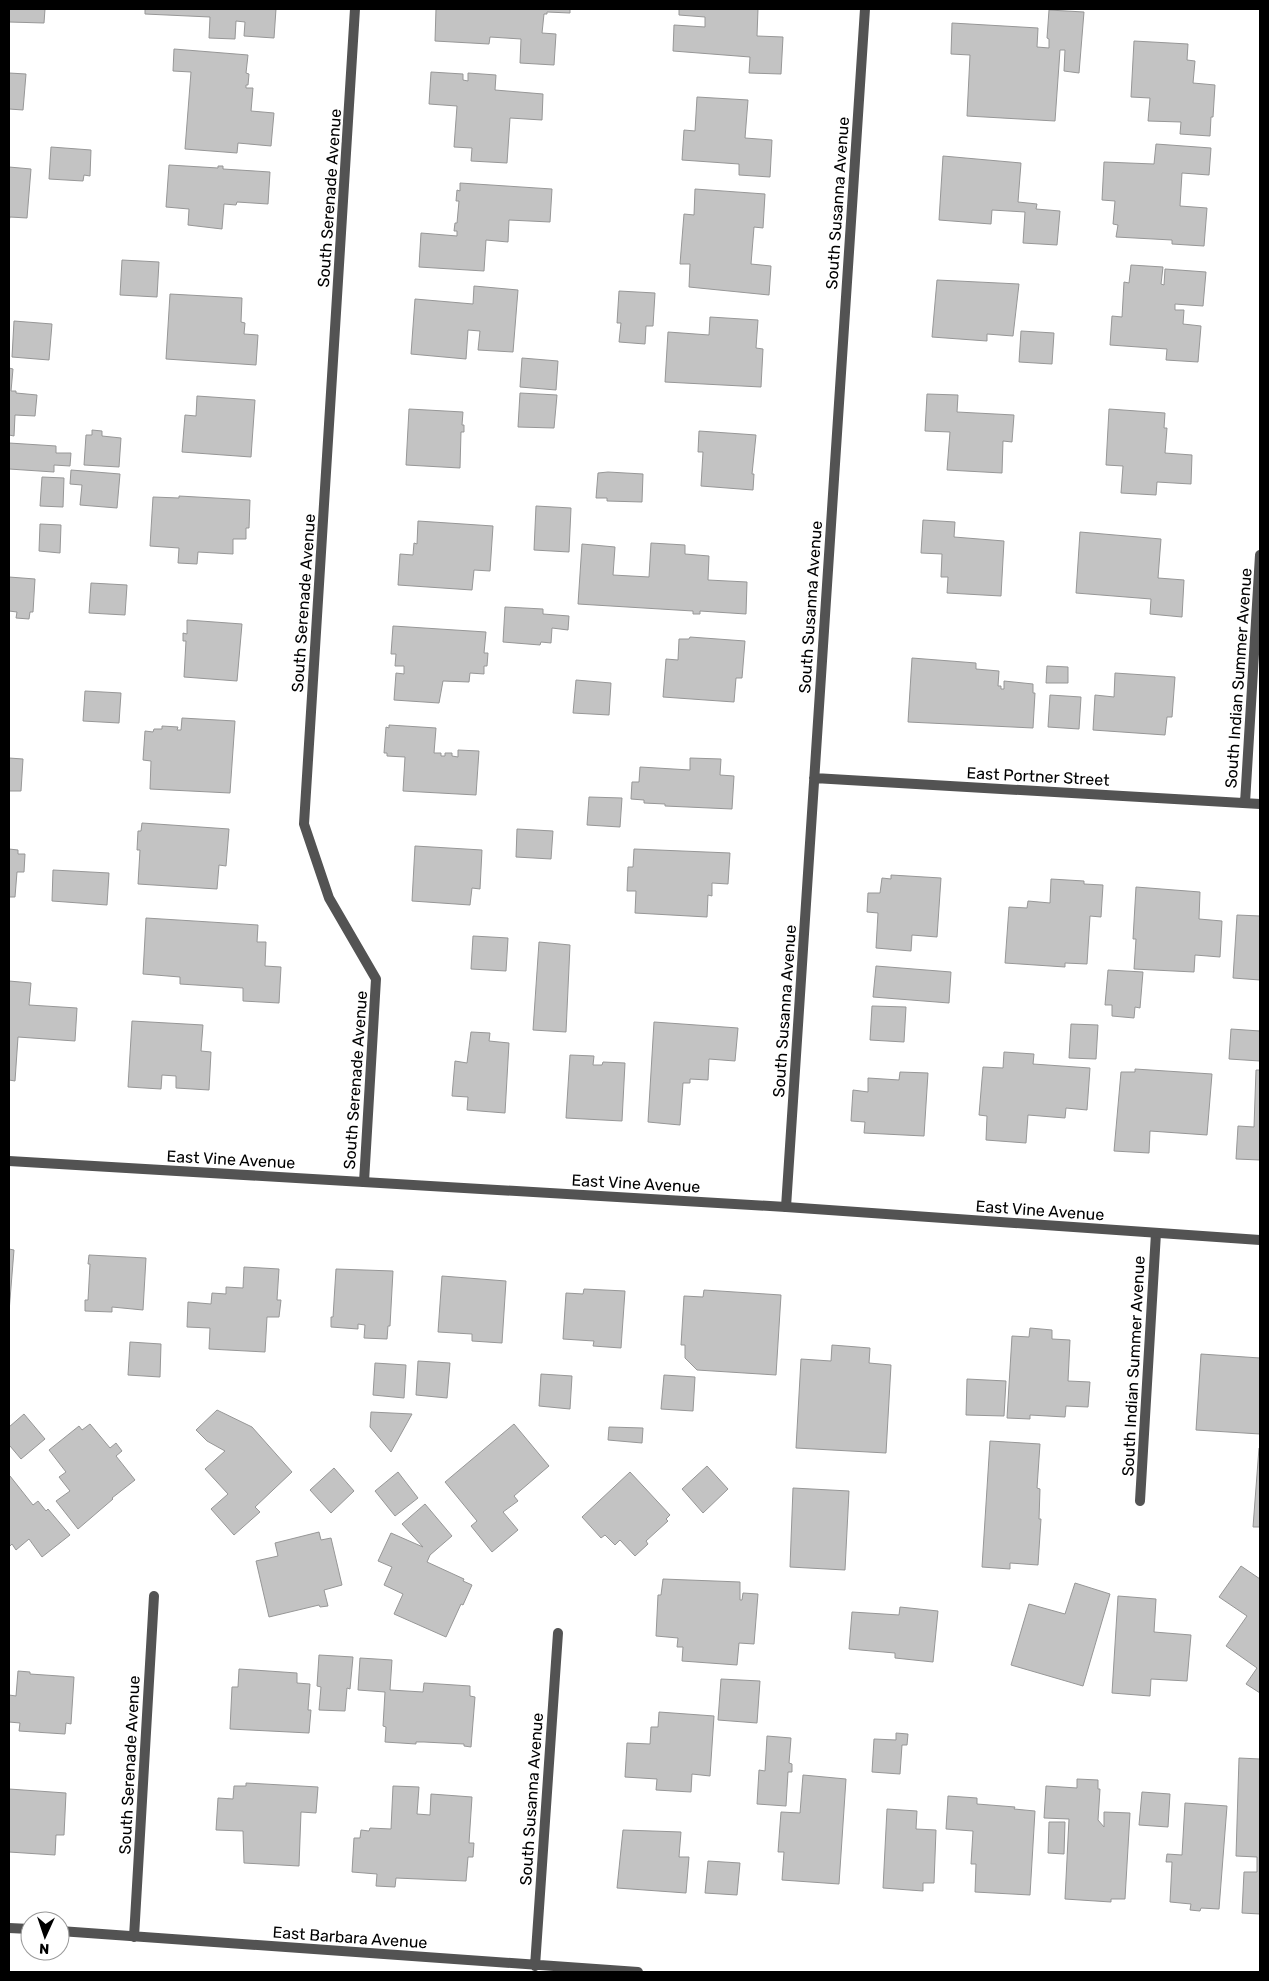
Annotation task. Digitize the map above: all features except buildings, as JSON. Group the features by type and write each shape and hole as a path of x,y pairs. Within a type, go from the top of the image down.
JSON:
{"street":[{"name":"South Serenade Avenue","path":"355,9 304,824 329,898 376,979 364,1182"},
{"name":"South Susanna Avenue","path":"786,1207 864,9"},
{"name":"South Indian Summer Avenue","path":"1245,803 1260,555"},
{"name":"East Portner Street","path":"814,778 1260,804"},
{"name":"East Vine Avenue","path":"9,1161 786,1207 1260,1240"},
{"name":"South Indian Summer Avenue","path":"1140,1500 1156,1233"},
{"name":"South Serenade Avenue","path":"134,1937 154,1596"},
{"name":"South Susanna Avenue","path":"534,1966 558,1634"},
{"name":"East Barbara Avenue","path":"70,1932 638,1972"}]}
